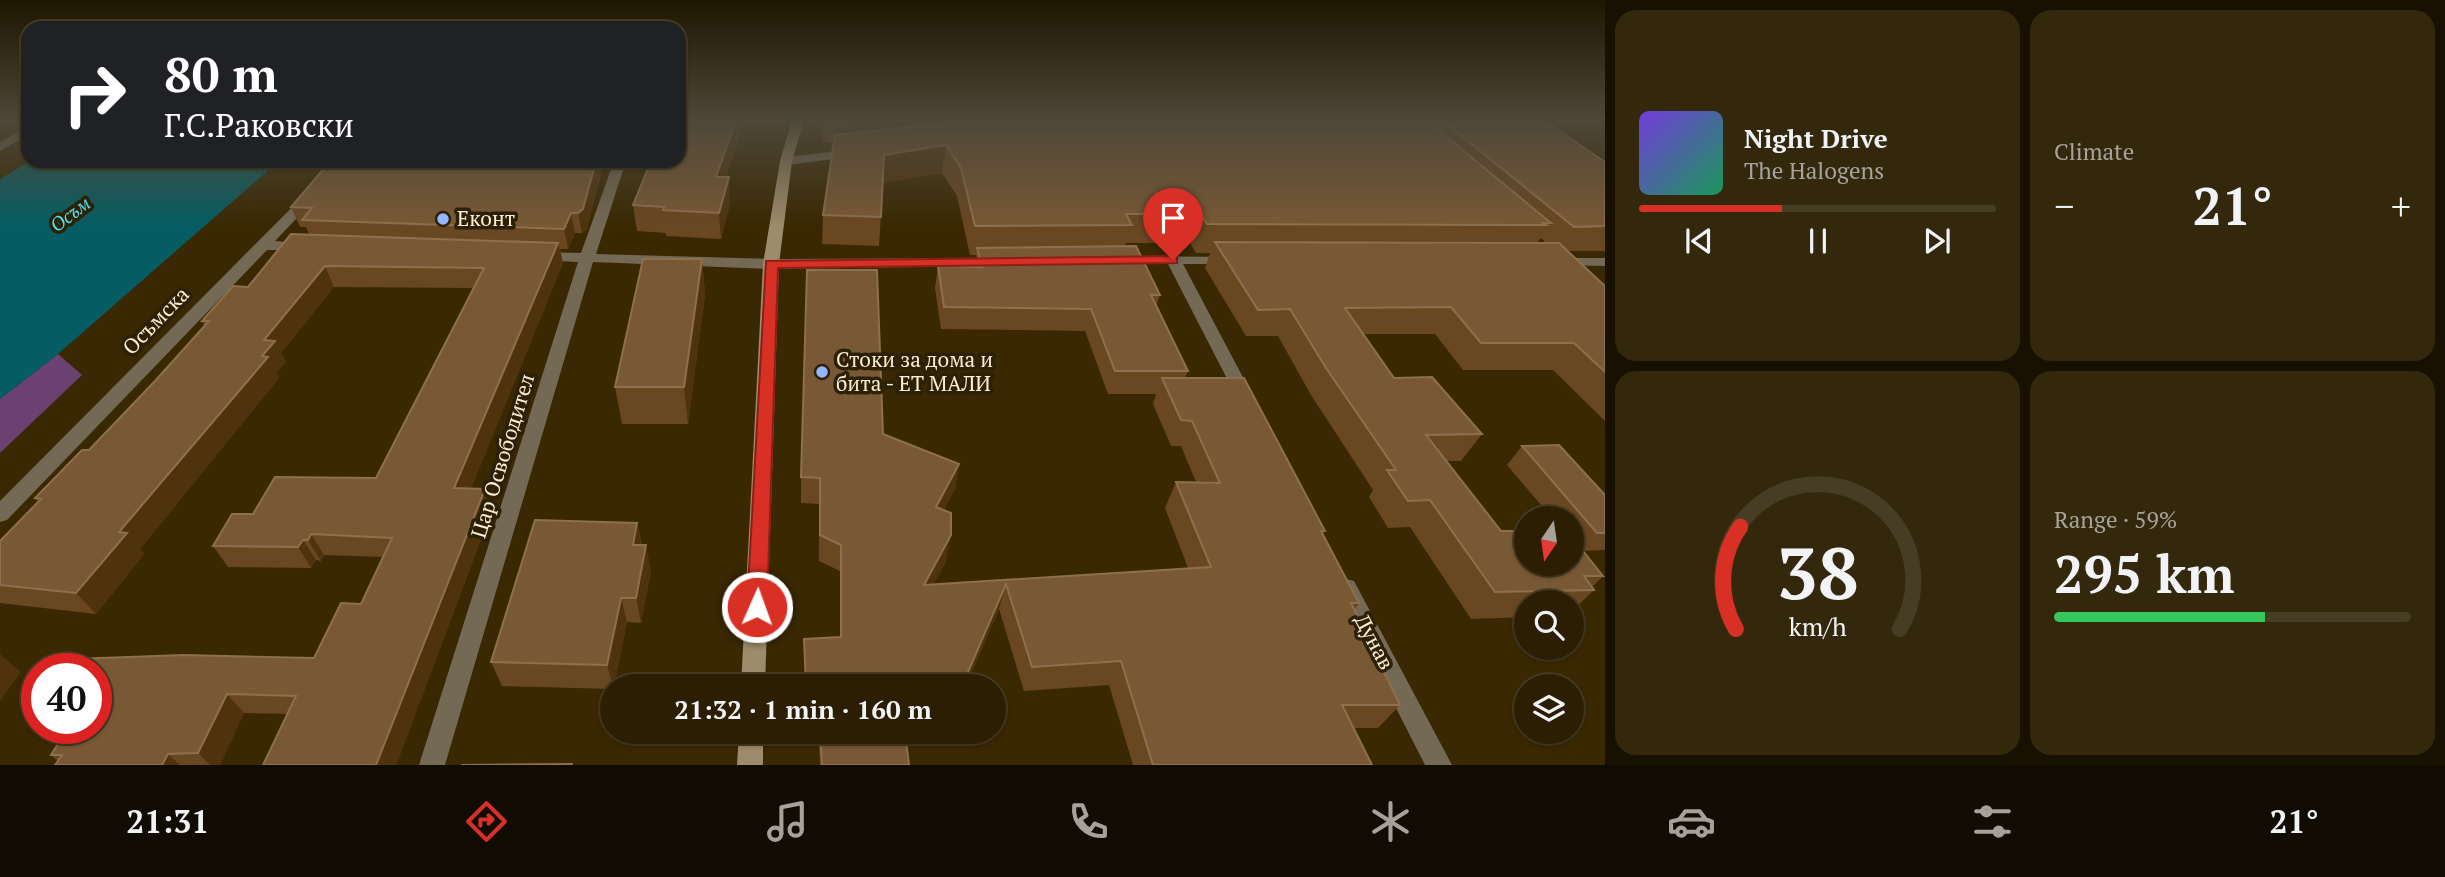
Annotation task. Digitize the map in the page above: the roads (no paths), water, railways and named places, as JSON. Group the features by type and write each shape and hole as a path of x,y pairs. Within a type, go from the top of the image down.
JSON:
{"street":[{"path":"754,674 771,264 787,156"},
{"path":"786,161 834,156"},
{"name":"Осъмска","path":"0,513 338,168"},
{"name":"Цар Освободител","path":"432,765 587,258 619,168"},
{"path":"262,245 316,247"},
{"path":"519,255 771,264 1006,261"},
{"path":"1574,279 1546,259 1605,262"},
{"path":"1103,260 1241,260"},
{"path":"1173,260 1257,420"},
{"name":"Дунав","path":"1335,568 1439,765"},
{"path":"750,765 751,744"}],"water":[{"name":"Осъм","path":"21,166 271,168 58,354 0,399 0,179"}],"place":[{"name":"Еконт","path":"443,219"},
{"name":"Стоки за дома и бита - ЕТ МАЛИ","path":"822,372"}]}
